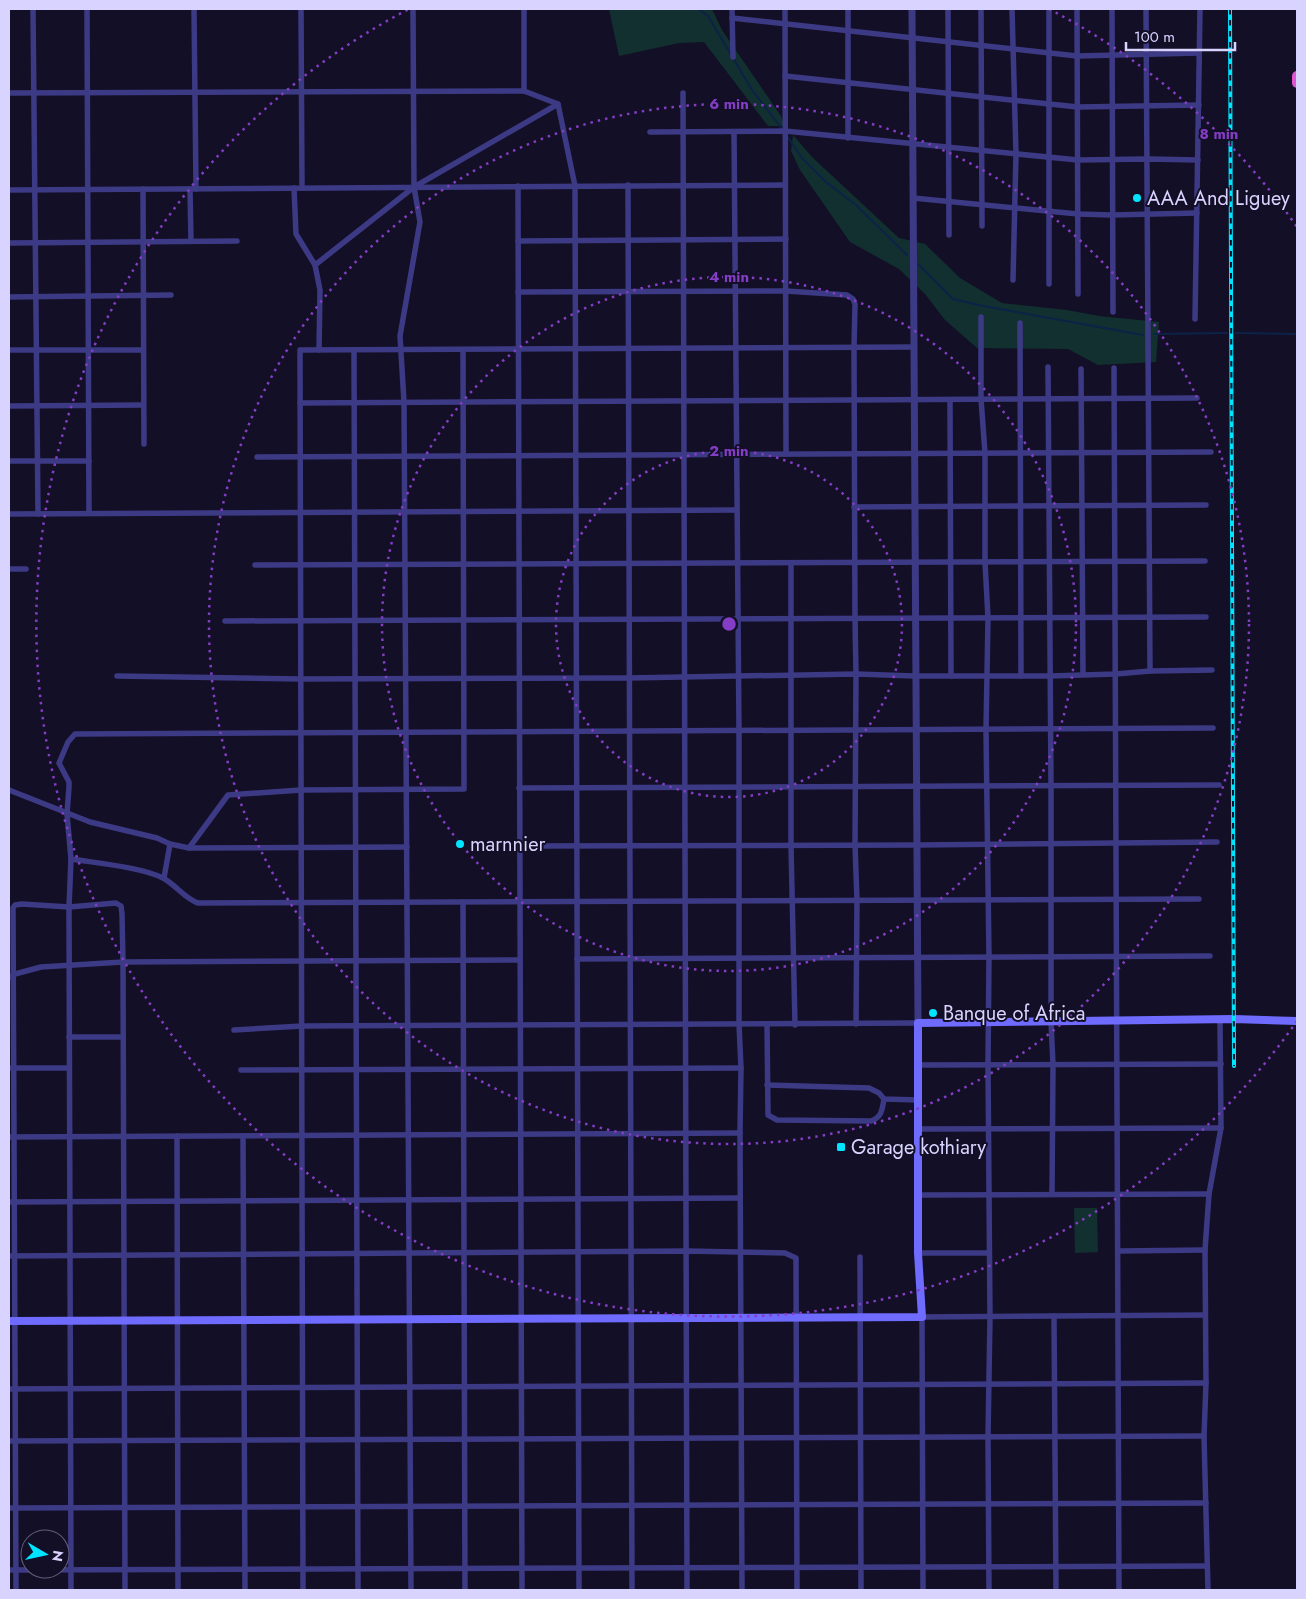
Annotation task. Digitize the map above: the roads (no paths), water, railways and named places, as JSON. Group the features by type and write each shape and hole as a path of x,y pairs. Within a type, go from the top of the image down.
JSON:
{"highway":[{"path":"1297,76 1297,83"}],"main road":[{"path":"12,1321 922,1317 918,1253 918,1023 1220,1019 1297,1021"}],"street":[{"path":"33,9 38,514"},
{"path":"88,9 89,513"},
{"path":"191,241 195,92 194,9"},
{"path":"301,9 302,188"},
{"path":"411,1590 405,456 400,336 420,222 414,187 413,9"},
{"path":"524,9 524,91"},
{"path":"732,9 732,56"},
{"path":"785,9 786,454"},
{"path":"848,9 848,138"},
{"path":"234,1030 302,1026 918,1023 912,9"},
{"path":"948,9 949,235"},
{"path":"980,9 982,226"},
{"path":"1012,9 1016,154 1013,280"},
{"path":"1049,9 1050,284"},
{"path":"1077,9 1078,294"},
{"path":"1112,9 1113,312"},
{"path":"1146,9 1150,671"},
{"path":"1196,319 1200,9"},
{"path":"732,18 1077,56 1199,53"},
{"path":"785,76 1078,107 1199,105"},
{"path":"9,93 524,91 558,104"},
{"path":"683,93 687,1590"},
{"path":"558,104 574,186 575,240 578,1590"},
{"path":"315,266 414,187 558,104"},
{"path":"650,132 785,131 1078,160 1198,160"},
{"path":"734,132 736,563 739,730 738,901 741,1068 742,1590"},
{"path":"628,185 632,1590"},
{"path":"9,190 786,185"},
{"path":"518,186 522,1590"},
{"path":"294,188 296,234 315,266 320,290 319,350"},
{"path":"143,189 144,444"},
{"path":"913,198 1078,214 1197,213"},
{"path":"518,241 786,239"},
{"path":"9,243 237,241"},
{"path":"518,292 786,291 840,294 847,295 853,299 855,304 855,844 858,900 856,1024"},
{"path":"9,297 170,295"},
{"path":"981,317 981,399 985,454 985,562 988,618 986,730 989,957 989,1590"},
{"path":"1020,323 1021,676"},
{"path":"303,1590 300,350 914,347"},
{"path":"9,350 143,350"},
{"path":"354,350 358,1590"},
{"path":"189,848 228,795 301,790 464,789 463,350"},
{"path":"1048,367 1052,786 1050,843 1053,1065 1052,1194"},
{"path":"1114,368 1119,1590"},
{"path":"1081,369 1083,674"},
{"path":"300,402 1197,398"},
{"path":"950,400 951,676"},
{"path":"9,406 144,405"},
{"path":"257,457 1211,452"},
{"path":"9,461 89,461"},
{"path":"854,507 1206,505"},
{"path":"9,514 736,510"},
{"path":"255,565 1205,561"},
{"path":"791,563 791,845 794,901 795,1024"},
{"path":"9,569 26,569"},
{"path":"225,621 1206,617"},
{"path":"117,676 300,679 628,678 856,674 1050,676 1212,670"},
{"path":"71,1590 69,907 71,859 67,814 69,782 59,763 68,742 75,734 1213,728"},
{"path":"520,788 1218,785"},
{"path":"9,790 67,814 111,828 157,838 170,844 189,848 407,847"},
{"path":"520,846 1217,842"},
{"path":"164,878 170,844"},
{"path":"71,859 145,872 164,878 193,902 198,903 1199,898"},
{"path":"463,902 465,1590"},
{"path":"16,1590 16,1441 12,1389 12,1068 14,974 12,913 15,905 22,904 69,907 116,903 121,906 123,962 125,1590"},
{"path":"577,959 1210,956"},
{"path":"9,978 14,974 42,967 123,962 520,960"},
{"path":"1208,1590 1204,1436 1206,1383 1205,1250 1210,1194 1221,1128 1220,1019"},
{"path":"766,1024 767,1084 768,1115 777,1120 870,1121 877,1119 881,1115 884,1100 879,1093 869,1088 767,1084"},
{"path":"69,1037 123,1037"},
{"path":"918,1065 1221,1064"},
{"path":"12,1068 69,1068"},
{"path":"241,1070 741,1068"},
{"path":"884,1100 918,1100"},
{"path":"918,1129 1221,1128"},
{"path":"12,1137 740,1133"},
{"path":"177,1136 178,1590"},
{"path":"243,1136 245,1590"},
{"path":"918,1195 1210,1194"},
{"path":"12,1202 740,1198"},
{"path":"1118,1251 1205,1250"},
{"path":"12,1256 686,1251 785,1253 796,1258 796,1590"},
{"path":"918,1253 989,1253"},
{"path":"860,1257 861,1590"},
{"path":"923,1590 922,1317 1205,1315"},
{"path":"1054,1316 1056,1590"},
{"path":"12,1389 1206,1383"},
{"path":"9,1441 1204,1436"},
{"path":"9,1508 1206,1503"},
{"path":"9,1570 1207,1566"}],"waterway":[{"path":"698,9 708,16 752,90 783,130"},
{"path":"787,136 802,158 826,182 856,205 907,255"},
{"path":"919,265 953,299 1143,335"},
{"path":"1154,334 1227,333"},
{"path":"1236,333 1297,334"}],"railway":[{"path":"1230,9 1234,1066"}],"place":[{"name":"AAA And Liguey","path":"1137,198"},
{"name":"marnnier","path":"460,844"},
{"name":"Banque of Africa","path":"933,1013"},
{"name":"Garage kothiary","path":"841,1147"}]}
